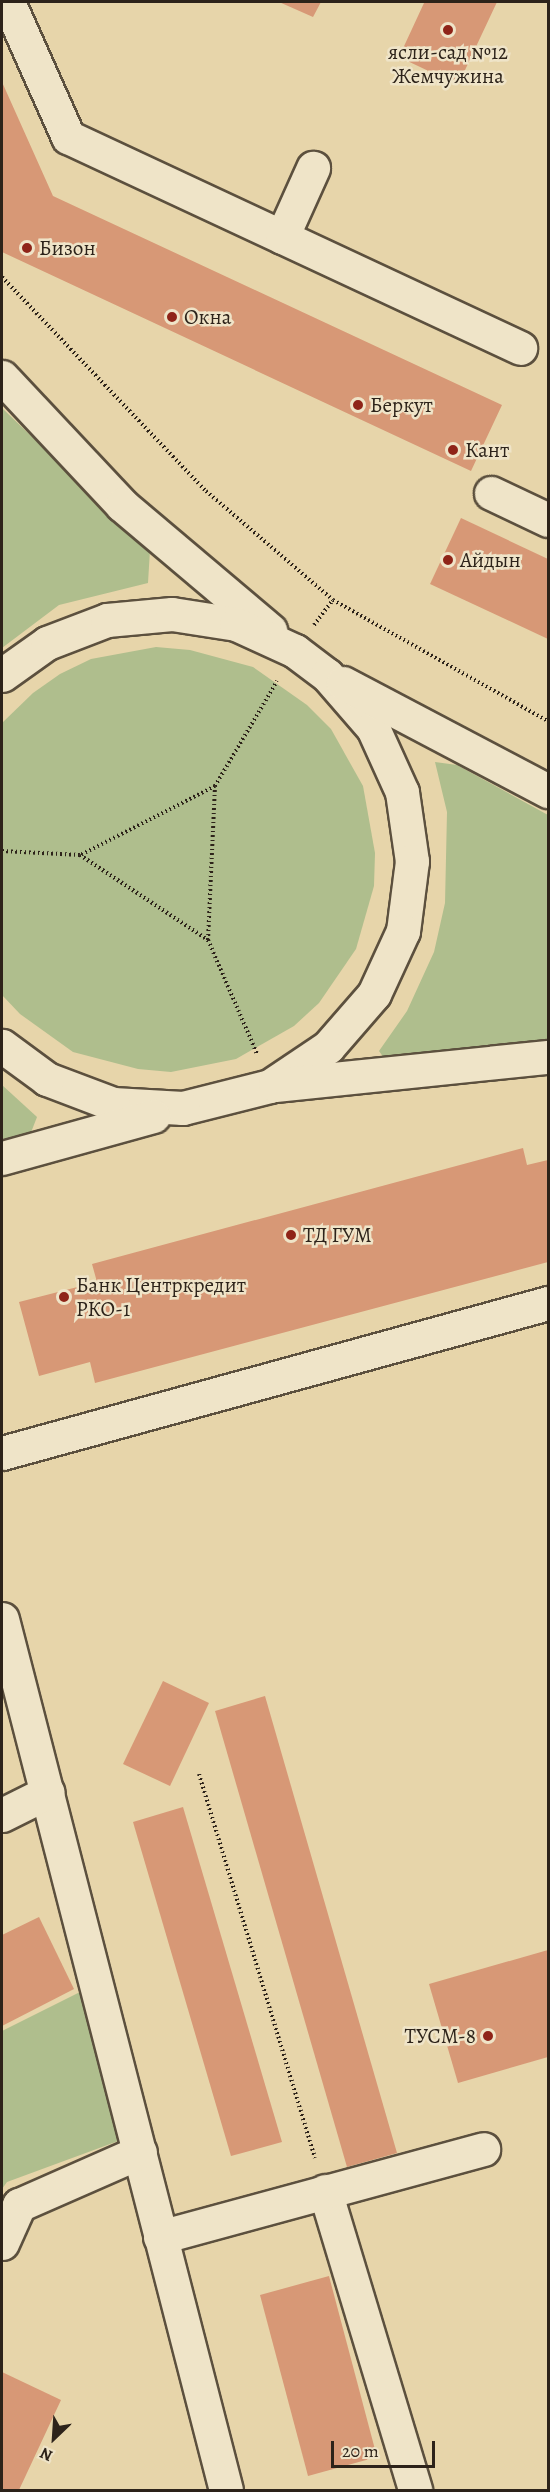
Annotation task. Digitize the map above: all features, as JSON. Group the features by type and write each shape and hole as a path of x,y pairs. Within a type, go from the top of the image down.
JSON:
{"street":[{"path":"8,2 68,137 520,348"},
{"path":"282,237 313,168"},
{"path":"2,377 122,505 295,651 327,675 549,791"},
{"path":"491,493 549,520"},
{"path":"2,675 47,643 107,620 172,614 236,624 295,651"},
{"path":"270,1086 328,1047 374,994 403,931 412,861 402,792 373,728 327,675"},
{"path":"2,1046 47,1079 113,1104 183,1108"},
{"path":"2,1158 48,1142 270,1086 549,1057"},
{"path":"2,1453 549,1303"},
{"path":"2,1619 226,2490"},
{"path":"2,1815 48,1792"},
{"path":"160,2237 483,2149"},
{"path":"2,2243 19,2205 140,2152"},
{"path":"324,2191 415,2490"}],"path":[{"path":"2,277 206,492 333,600 549,721"},
{"path":"270,1086 208,940 214,786 295,651 333,600"},
{"path":"2,851 80,855 214,786"},
{"path":"80,855 208,940"},
{"path":"199,1774 324,2191"}],"green space":[{"path":"2,408 150,550 148,583 59,605 2,648"},
{"path":"156,647 190,650 253,667 307,705 331,729 363,786 375,853 374,886 356,949 319,1003 294,1026 236,1059 171,1072 138,1069 73,1052 20,1014 2,995 2,723 33,693 60,674 91,659"},
{"path":"435,762 457,765 548,815 548,1040 388,1064 379,1051 407,1011 434,952 445,903 447,812"},
{"path":"2,1085 37,1117 30,1135 2,1148"},
{"path":"82,1991 121,2140 7,2182 2,2189 2,2031"}],"building":[{"path":"279,2 321,2 313,17"},
{"name":"ясли-сад №12 Жемчужина","path":"421,2 497,2 458,85 399,57 424,3"},
{"path":"2,82 53,196 502,405 471,471 2,252"},
{"path":"461,518 548,559 548,639 430,584"},
{"path":"523,1148 527,1165 548,1160 548,1262 95,1383 90,1362 39,1376 19,1302 97,1282 92,1264"},
{"path":"163,1681 209,1703 170,1786 123,1764"},
{"path":"265,1696 397,2153 347,2167 215,1711"},
{"path":"183,1807 282,2142 231,2156 133,1822"},
{"path":"39,1917 74,1989 2,2026 2,1935"},
{"path":"548,1950 548,2057 458,2083 429,1984"},
{"path":"329,2276 377,2457 308,2476 260,2295"},
{"path":"2,2372 61,2400 19,2490 2,2490"}],"place":[{"name":"ясли-сад №12 Жемчужина","path":"448,30"},
{"name":"Бизон","path":"27,248"},
{"name":"Окна","path":"172,317"},
{"name":"Беркут","path":"358,405"},
{"name":"Кант","path":"453,450"},
{"name":"Айдын","path":"448,560"},
{"name":"ТД ГУМ","path":"291,1235"},
{"name":"Банк Центркредит РКО-1","path":"64,1297"},
{"name":"ТУСМ-8","path":"488,2036"}]}
